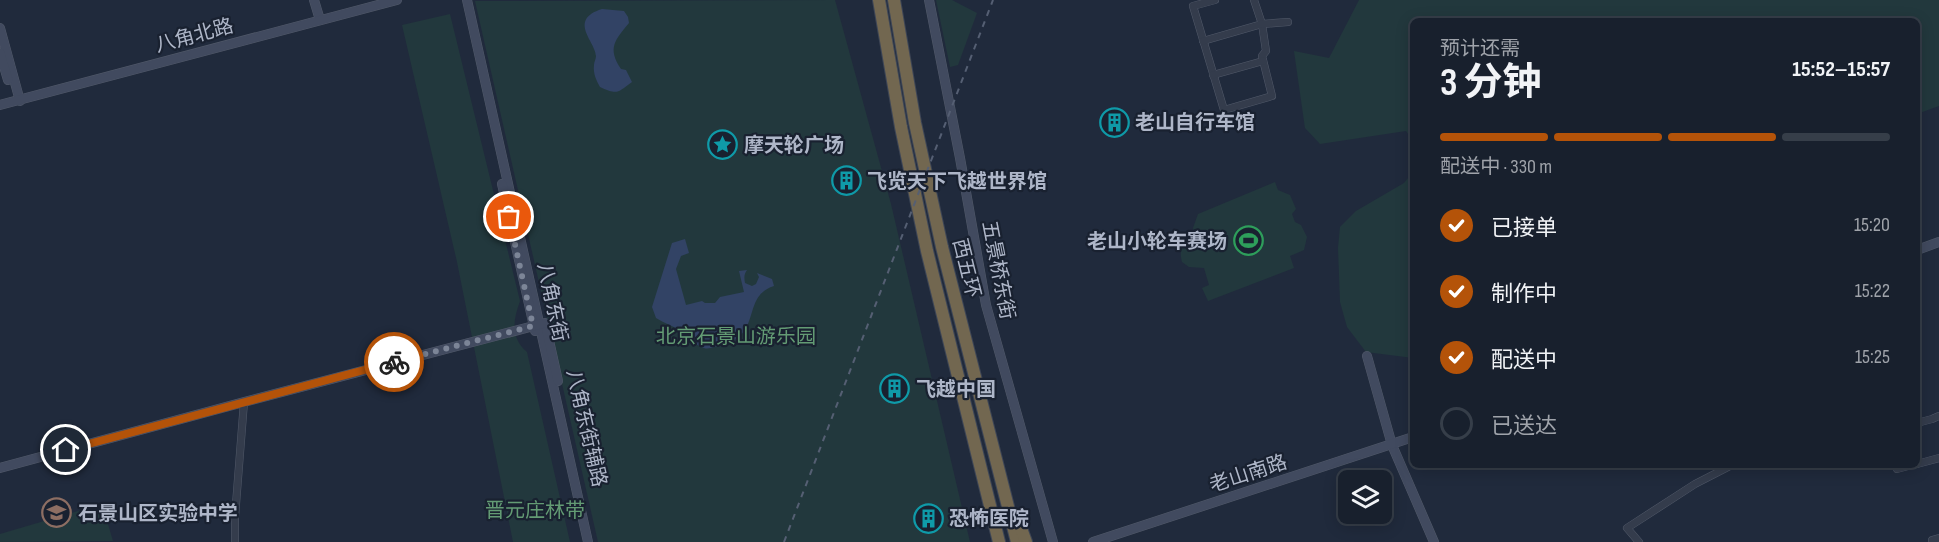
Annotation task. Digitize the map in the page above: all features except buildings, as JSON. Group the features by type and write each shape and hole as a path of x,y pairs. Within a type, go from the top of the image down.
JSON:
{"highway":[{"name":"西五环","path":"879,0 901,127 927,250 999,542"},
{"name":"西五环","path":"894,0 915,123 942,247 1017,542"},
{"path":"992,446 1026,542"},
{"path":"980,472 992,542"}],"street":[{"path":"314,0 320,20"},
{"name":"八角北路","path":"0,105 396,0"},
{"name":"八角东街","path":"461,0 539,324 582,542"},
{"name":"八角东街","path":"466,0 588,542"},
{"name":"五景桥东街","path":"930,0 986,305 1053,542"},
{"path":"1215,0 1192,6 1224,110 1272,96 1262,56 1266,51 1262,24 1254,0"},
{"path":"1203,41 1262,24 1288,22"},
{"path":"0,28 17,101"},
{"path":"0,53 17,101"},
{"path":"1213,75 1263,60"},
{"path":"1920,249 1939,242"},
{"path":"0,468 539,324"},
{"name":"八角东街辅路","path":"539,324 594,542"},
{"path":"1367,356 1392,445 1434,542"},
{"path":"235,542 244,402"},
{"path":"1920,422 1939,416"},
{"name":"老山南路","path":"1093,542 1410,438"},
{"path":"1920,463 1939,458"},
{"path":"1639,542 1627,528 1695,483 1726,468"},
{"path":"1932,542 1939,538"}],"green space":[{"name":"北京石景山游乐园","path":"835,0 891,204 970,542 598,542 475,1"},
{"path":"936,0 952,0 977,13 958,65 950,67"},
{"path":"1359,0 1939,0 1939,106 1920,113 1920,18 1410,18 1410,137 1406,131 1320,144 1305,128 1294,51 1329,58"},
{"name":"晋元庄林带","path":"450,14 520,301 516,315 515,335 527,352 570,542 513,542 457,262 402,25"},
{"path":"1410,176 1410,358 1366,352 1347,327 1340,302 1338,248 1340,227 1356,211 1404,183"},
{"name":"老山小轮车赛场","path":"1275,182 1278,190 1290,195 1296,209 1292,214 1295,222 1301,225 1307,237 1304,250 1290,256 1294,268 1208,301 1202,288 1209,285 1204,268 1189,267 1182,262 1181,257 1183,246 1196,237 1193,228 1198,214"},
{"path":"102,504 113,541 0,542 0,534"}],"water":[{"path":"602,9 624,11 628,17 629,23 614,44 614,55 621,69 626,70 632,82 617,92 600,87 594,71 595,50 586,31 586,19"},
{"path":"685,239 689,253 681,256 676,269 686,305 702,301 715,303 720,297 744,292 739,271 747,270 744,276 745,283 752,286 756,284 759,277 757,273 772,279 774,286 764,291 758,298 748,325 735,340 713,348 704,348 681,331 656,318 652,307 672,243"}],"railway":[{"path":"784,542 993,0"}],"way so far":[{"path":"394,362 533,326 509,217"}],"place":[{"name":"老山自行车馆","path":"1114,122"},
{"name":"摩天轮广场","path":"723,145"},
{"name":"飞览天下飞越世界馆","path":"846,181"},
{"name":"老山小轮车赛场","path":"1248,241"},
{"name":"飞越中国","path":"895,389"},
{"name":"石景山区实验中学","path":"57,513"},
{"name":"恐怖医院","path":"928,518"}],"route":[{"path":"66,450 394,362"}]}
